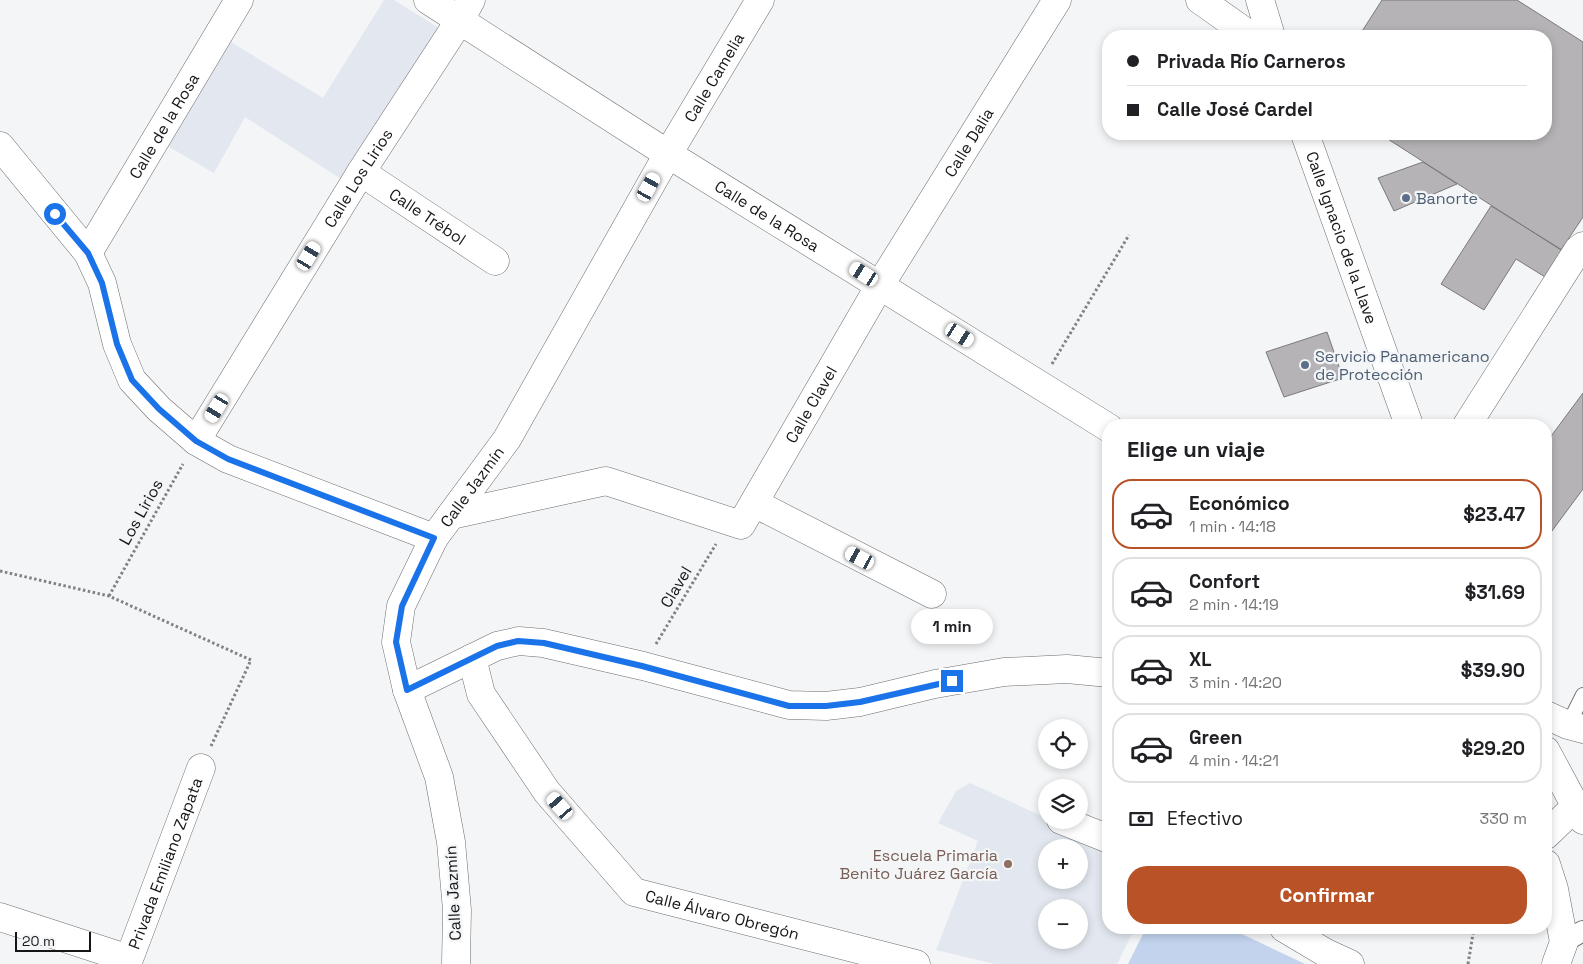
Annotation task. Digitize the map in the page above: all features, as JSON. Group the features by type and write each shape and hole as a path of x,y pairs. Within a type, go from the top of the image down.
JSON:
{"street":[{"name":"Calle de la Rosa","path":"88,253 239,0"},
{"name":"Calle de la Rosa","path":"428,0 465,10 668,154 1102,424"},
{"name":"Calle Camelia","path":"668,154 760,0"},
{"name":"Calle Dalia","path":"880,285 1057,0"},
{"path":"1200,0 1242,30"},
{"path":"1260,0 1269,30"},
{"name":"Calle Los Lirios","path":"196,441 361,172 465,10"},
{"name":"Calle Ignacio de la Llave","path":"1307,140 1407,419"},
{"path":"0,146 88,253 102,283 117,344 132,380 159,409 196,441 228,459 434,538"},
{"name":"Calle Jazmín","path":"456,964 457,910 452,842 439,777 407,690 396,642 402,606 434,538 507,439 668,154"},
{"name":"Calle Trébol","path":"361,172 494,261"},
{"path":"1471,419 1578,250 1583,246"},
{"name":"Calle Clavel","path":"742,516 880,285"},
{"path":"450,514 606,481 742,516 932,594"},
{"path":"407,690 497,646 518,641 544,643 642,666 789,706 826,706 860,702 935,684 1004,672 1067,669 1102,672"},
{"name":"Calle Álvaro Obregón","path":"472,658 481,694 547,792 634,892 916,964"},
{"path":"1552,761 1581,808 1552,830"},
{"name":"Privada Emiliano Zapata","path":"0,917 129,959 200,768"},
{"path":"1084,829 1102,836"},
{"path":"1552,883 1568,946"},
{"path":"1293,934 1333,960"}],"lane":[{"path":"1566,723 1583,695"}],"path":[{"path":"1040,385 1128,235"},
{"name":"Los Lirios","path":"109,596 196,441"},
{"name":"Clavel","path":"642,666 742,516"},
{"path":"0,571 109,596 251,660 200,768"},
{"path":"1468,964 1473,934"}],"shaded area":[{"path":"384,0 394,0 439,28 344,181 245,117 214,173 166,145 229,41 323,98"},
{"name":"Escuela Primaria Benito Juárez García","path":"970,783 1038,814 1038,829 1069,829 1102,845 1102,934 1132,934 1117,964 995,964 936,950 978,841 938,823 956,791"},
{"path":"1143,934 1242,934 1305,964 1128,964"}],"building":[{"path":"1382,0 1517,0 1583,42 1583,217 1561,250 1389,140 1552,140 1552,30 1363,30"},
{"name":"Banorte","path":"1423,162 1457,184 1394,211 1378,178"},
{"path":"1491,206 1567,253 1550,280 1516,259 1484,310 1441,284"},
{"name":"Servicio Panamericano de Protección","path":"1327,332 1343,378 1284,397 1266,352"},
{"path":"1583,393 1583,489 1552,531 1552,435"}],"place":[{"name":"Banorte","path":"1406,198"},
{"name":"Servicio Panamericano de Protección","path":"1305,365"},
{"name":"Escuela Primaria Benito Juárez García","path":"1008,864"}],"route":[{"path":"55,214 88,253 102,283 117,344 132,380 171,420 196,441 228,459 434,538 402,606 396,642 407,690 497,646 518,641 544,643 642,666 789,706 826,706 860,702 952,681"}]}
